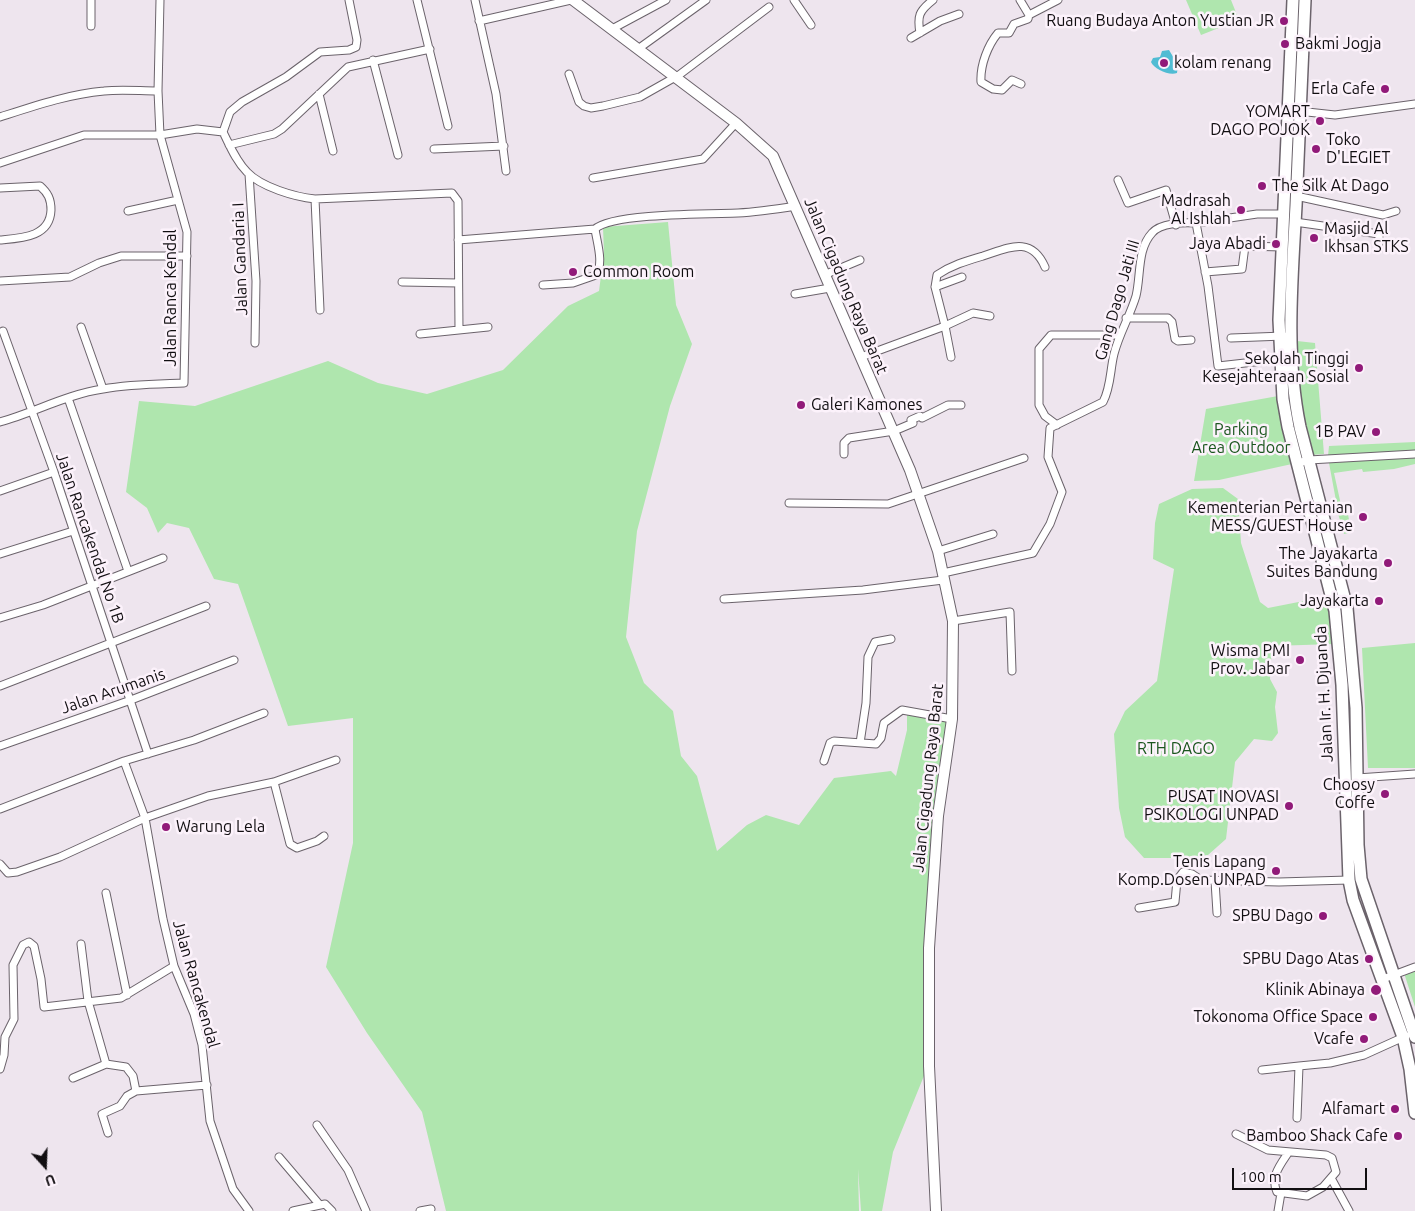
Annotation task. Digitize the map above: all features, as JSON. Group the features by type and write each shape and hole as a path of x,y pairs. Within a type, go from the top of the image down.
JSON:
{"main road":[{"name":"Jalan Ir. H. Djuanda","path":"1293,0 1283,214 1280,336 1284,410 1304,461 1346,604 1356,699 1358,845 1361,879 1389,976"},
{"name":"Jalan Ir. H. Djuanda","path":"1305,0 1292,336 1295,399 1304,461 1333,599 1342,685 1349,880 1353,900 1389,976 1412,1035 1410,1069 1415,1113"},
{"path":"1345,778 1357,778"}],"street":[{"path":"90,26 91,0"},
{"name":"Jalan Ranca Kendal","path":"0,422 32,413 68,398 102,389 184,383 187,232 160,135 158,91 160,0"},
{"path":"349,0 357,40 356,47 349,50 320,52 286,77 242,102 230,112 223,132 238,162 248,174 292,195 315,199 452,193 458,202 459,330"},
{"path":"417,0 448,126"},
{"path":"475,0 496,94 506,171"},
{"path":"479,21 572,0"},
{"name":"Jalan Cigadung Raya Barat","path":"572,0 736,123 774,156 824,275 894,431 938,551 953,621 952,719 938,816 928,948 929,1066 936,1211"},
{"path":"612,29 666,0"},
{"path":"638,50 706,0"},
{"path":"794,0 811,25"},
{"path":"920,33 917,19 919,13 933,0"},
{"path":"1020,0 1029,14"},
{"path":"1021,84 1012,80 1002,90 981,82 980,72 988,46 998,32 1010,33 1012,26 1028,19 1029,14 1058,0"},
{"path":"569,74 579,102 591,108 640,97 675,78 769,7"},
{"path":"911,38 940,21 959,14"},
{"path":"229,145 274,134 282,129 348,67 430,49"},
{"path":"373,60 398,155"},
{"path":"0,117 34,106 93,92 122,90 158,91"},
{"path":"318,94 332,150"},
{"path":"1288,109 1335,115 1415,104"},
{"path":"593,178 703,159 736,123"},
{"path":"0,163 84,135 160,135 197,128 223,132"},
{"path":"434,149 504,146"},
{"name":"Jalan Gandaria I","path":"248,174 256,282 255,342"},
{"path":"1118,180 1128,203 1166,190 1176,225"},
{"path":"0,188 40,186 48,194 51,203 50,220 44,230 35,234 0,240"},
{"path":"1296,196 1383,215 1396,211"},
{"path":"315,199 320,310"},
{"path":"128,211 178,200"},
{"path":"458,240 595,229 599,225 612,221 761,211 796,206"},
{"name":"Gang Dago Jati III","path":"1056,425 1103,402 1107,394 1119,335 1136,296 1141,258 1152,233 1158,228 1196,222 1257,214 1283,214"},
{"path":"1196,222 1218,366 1280,359"},
{"path":"1295,222 1380,234 1379,249"},
{"path":"543,285 573,282 596,275 599,270 599,260 595,229"},
{"path":"951,357 935,287 937,275 950,266 1010,246 1031,249 1041,257 1045,267"},
{"path":"1205,272 1242,269 1245,246 1282,247"},
{"path":"0,281 70,277 99,263 121,256 188,256"},
{"path":"824,275 860,260"},
{"path":"935,287 962,277"},
{"path":"402,282 458,283"},
{"path":"795,294 830,288"},
{"path":"861,357 945,326 973,313 990,316"},
{"path":"1126,318 1168,318 1172,322 1175,339 1178,341 1191,340"},
{"path":"82,327 102,389"},
{"path":"420,334 488,327"},
{"name":"Jalan Rancakendal No 1B","path":"3,331 54,472 148,754"},
{"path":"1056,425 1045,416 1039,405 1039,349 1044,341 1051,335 1119,335"},
{"path":"1231,338 1292,336"},
{"path":"68,398 128,571"},
{"path":"844,454 844,443 849,438 894,431 912,423 911,420 920,416 922,418 948,405 961,405"},
{"path":"724,599 863,590 943,576 1032,553 1050,524 1062,492 1048,457 1048,436 1051,426 1056,425"},
{"path":"1304,461 1415,454"},
{"path":"789,503 888,504 1024,458"},
{"path":"0,491 54,472"},
{"path":"0,554 73,531"},
{"path":"938,551 993,534"},
{"path":"0,618 92,586 163,558"},
{"path":"0,686 206,606"},
{"path":"953,621 1010,612 1012,671"},
{"path":"860,743 866,703 868,658 875,642 890,639"},
{"name":"Jalan Arumanis","path":"0,746 130,700 234,660"},
{"path":"824,761 831,742 876,744 879,742 884,723 902,710 952,719"},
{"path":"0,808 124,761 194,740 264,713"},
{"path":"0,864 8,872 17,872 60,857 145,818 208,796 274,782 336,760"},
{"name":"Jalan Rancakendal","path":"124,761 145,818 163,919 174,966 197,1025 207,1086 210,1121 234,1189 247,1209"},
{"path":"1357,778 1415,774"},
{"path":"274,782 290,844 297,848 317,841 324,836"},
{"path":"1139,908 1175,902 1177,880 1183,872 1192,874 1201,880 1215,881 1349,880"},
{"path":"1215,881 1218,913"},
{"path":"106,893 127,994"},
{"path":"0,1069 4,1055 5,1038 14,1019 13,965 23,944 29,942 34,946 41,979 42,1006 111,1000 127,994 174,966"},
{"path":"81,944 88,1001 106,1064"},
{"path":"1389,976 1415,968"},
{"path":"1262,1070 1330,1063 1364,1055 1412,1035"},
{"path":"74,1078 106,1064 126,1067 133,1076 136,1091"},
{"path":"1297,1118 1298,1066"},
{"path":"108,1133 102,1114 120,1106 127,1096 136,1091 207,1086"},
{"path":"317,1125 348,1170 366,1211"},
{"path":"1236,1134 1268,1150 1288,1154 1326,1155 1332,1158 1336,1172 1323,1186 1307,1196 1278,1192 1274,1185 1275,1176 1288,1154"},
{"path":"279,1158 319,1204"},
{"path":"1331,1178 1349,1211"},
{"path":"1278,1211 1281,1193"},
{"path":"293,1211 319,1204 329,1206 332,1211"},
{"path":"420,1211 431,1208"},
{"path":"237,1211 247,1209"}],"green space":[{"path":"1186,0 1231,0 1239,20 1201,35"},
{"path":"668,222 676,305 692,344 670,406 637,531 626,637 644,683 673,711 681,756 697,776 717,851 747,825 766,815 799,825 834,778 891,771 896,776 907,730 907,710 952,719 939,818 928,1066 893,1152 882,1211 861,1211 858,1169 859,1211 446,1211 422,1112 367,1033 326,967 353,843 353,718 288,726 238,584 214,579 189,528 167,523 158,533 147,508 126,492 139,401 195,406 328,361 378,383 427,394 503,370 568,306 599,291 604,253 603,227"},
{"path":"1297,341 1315,343 1324,454 1311,455 1299,405"},
{"name":"Parking Area Outdoor","path":"1278,396 1292,464 1219,480 1194,481 1206,409"},
{"path":"1415,442 1415,451 1328,456 1329,446"},
{"path":"1415,457 1415,464 1394,469 1363,472 1362,469 1334,473 1341,505 1337,506 1329,463"},
{"name":"RTH DAGO","path":"1223,488 1238,499 1241,543 1260,602 1268,608 1324,597 1330,613 1334,644 1272,646 1270,679 1277,692 1275,707 1278,733 1272,741 1254,739 1235,762 1226,839 1208,855 1186,858 1144,858 1125,837 1119,808 1114,734 1125,711 1157,681 1174,569 1153,559 1155,523 1159,504 1192,489"},
{"path":"1341,509 1344,515 1348,515 1352,532 1344,534 1337,510"},
{"path":"1415,643 1415,768 1368,768 1362,648"},
{"path":"1415,970 1415,1007 1404,973"}],"water":[{"name":"kolam renang","path":"1169,50 1178,65 1177,73 1174,74 1162,71 1151,62 1153,58 1160,57 1162,51"}],"place":[{"name":"Ruang Budaya Anton Yustian JR","path":"1284,21"},
{"name":"Bakmi Jogja","path":"1285,44"},
{"name":"kolam renang","path":"1164,63"},
{"name":"Erla Cafe","path":"1385,89"},
{"name":"YOMART DAGO POJOK","path":"1320,121"},
{"name":"Toko D'LEGIET","path":"1316,149"},
{"name":"The Silk At Dago","path":"1262,186"},
{"name":"Madrasah Al Ishlah","path":"1241,210"},
{"name":"Masjid Al Ikhsan STKS","path":"1314,238"},
{"name":"Jaya Abadi","path":"1276,244"},
{"name":"Common Room","path":"573,272"},
{"name":"Sekolah Tinggi Kesejahteraan Sosial","path":"1359,368"},
{"name":"Galeri Kamones","path":"801,405"},
{"name":"1B PAV","path":"1376,432"},
{"name":"Kementerian Pertanian MESS/GUEST House","path":"1363,517"},
{"name":"The Jayakarta Suites Bandung","path":"1388,563"},
{"name":"Jayakarta","path":"1379,601"},
{"name":"Wisma PMI Prov. Jabar","path":"1300,660"},
{"name":"Choosy Coffe","path":"1385,794"},
{"name":"PUSAT INOVASI PSIKOLOGI UNPAD","path":"1289,806"},
{"name":"Warung Lela","path":"166,827"},
{"name":"Tenis Lapang Komp.Dosen UNPAD","path":"1276,871"},
{"name":"SPBU Dago","path":"1323,916"},
{"name":"SPBU Dago Atas","path":"1369,959"},
{"name":"Klinik Abinaya","path":"1376,990"},
{"name":"Tokonoma Office Space","path":"1373,1017"},
{"name":"Vcafe","path":"1364,1039"},
{"name":"Alfamart","path":"1395,1109"},
{"name":"Bamboo Shack Cafe","path":"1398,1136"}]}
